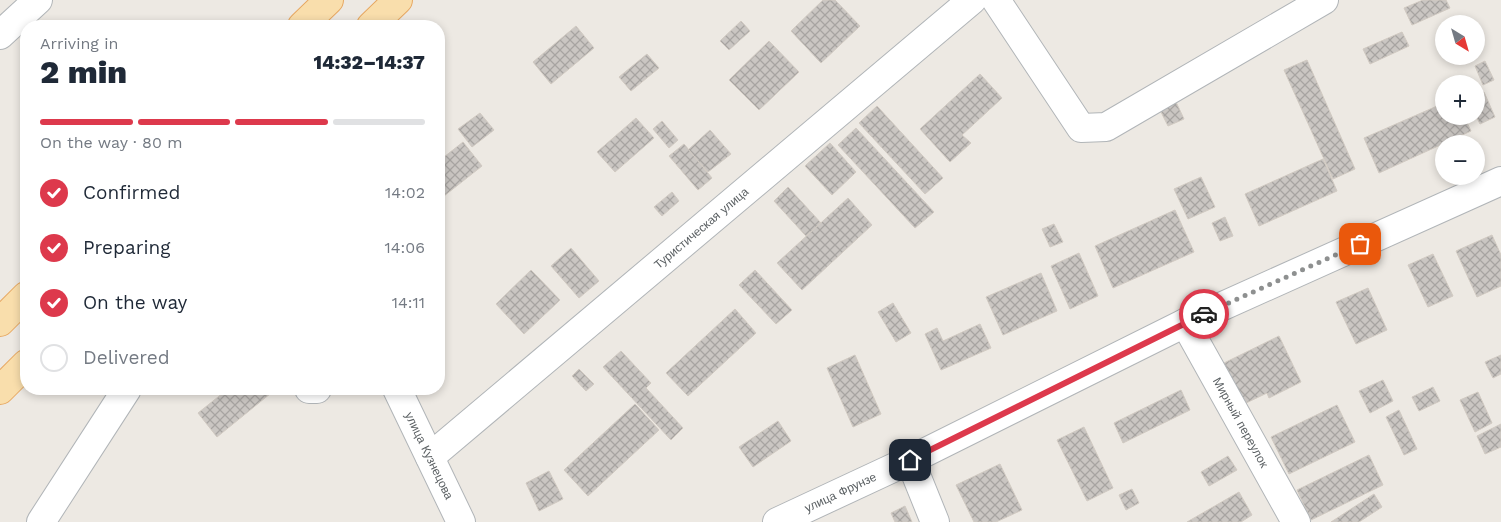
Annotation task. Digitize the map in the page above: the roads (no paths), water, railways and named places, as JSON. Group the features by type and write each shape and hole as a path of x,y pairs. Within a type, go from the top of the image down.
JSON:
{"main road":[{"path":"308,20 329,0"},
{"path":"377,20 398,0"},
{"path":"0,322 20,302"},
{"path":"0,390 20,370"}],"street":[{"path":"0,35 38,0"},
{"name":"Туристическая улица","path":"430,457 972,0"},
{"path":"996,0 1081,128 1106,127 1324,0"},
{"name":"улица Фрунзе","path":"777,522 910,460 1185,323 1501,181"},
{"name":"Мирный переулок","path":"1185,323 1296,522"},
{"path":"41,522 123,395"},
{"name":"улица Кузнецова","path":"400,395 461,522"},
{"path":"910,460 935,522"}]}
